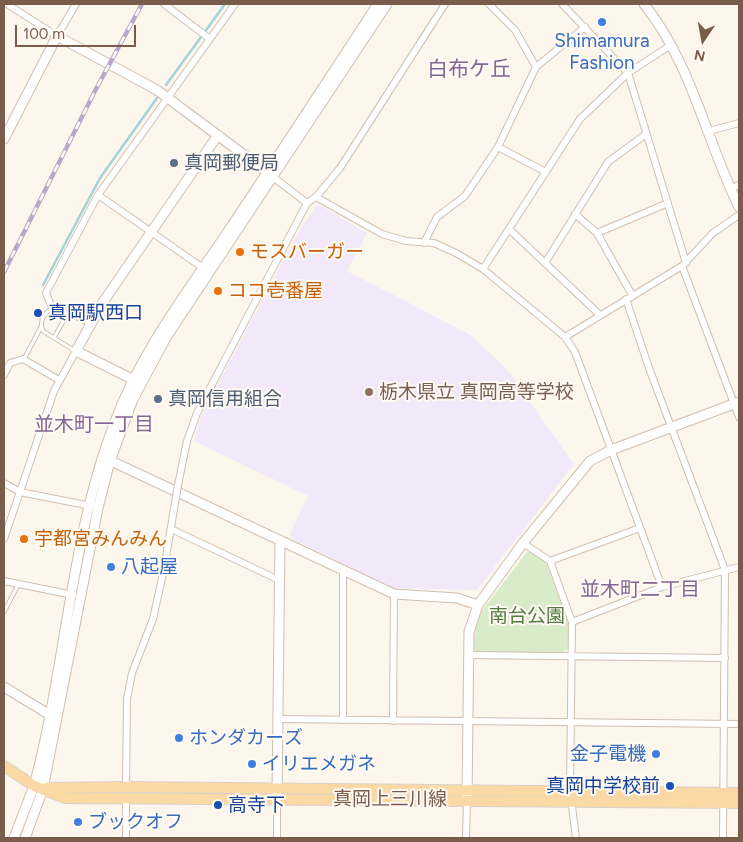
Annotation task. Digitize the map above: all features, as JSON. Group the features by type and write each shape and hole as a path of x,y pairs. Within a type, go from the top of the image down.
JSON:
{"main road":[{"name":"真岡上三川線","path":"4,766 38,787 65,798 277,793"},
{"name":"真岡上三川線","path":"38,787 126,787 277,793 724,798 739,802"},
{"name":"真岡上三川線","path":"724,798 739,793"}],"street":[{"path":"7,4 57,36 167,97 307,203"},
{"path":"4,139 57,36 76,4"},
{"path":"164,4 206,35"},
{"path":"52,308 46,293 98,195 167,97 206,35 235,4"},
{"path":"137,381 378,4"},
{"path":"25,838 38,787 50,715 94,507 107,459 137,381 161,331 387,4"},
{"path":"126,787 127,699 132,674 154,619 187,441 198,413 307,203 316,197 340,168 445,4"},
{"path":"489,4 515,30 536,67"},
{"path":"562,4 628,74 668,203 684,265 737,403 739,417"},
{"path":"644,4 671,45 689,80 739,208"},
{"path":"424,242 437,217 465,196 498,147 536,67 584,27"},
{"path":"483,269 580,119 628,74 671,45"},
{"path":"709,131 739,123"},
{"path":"544,263 608,162 646,134"},
{"path":"4,540 59,380 89,324 150,231 218,135"},
{"path":"498,147 546,172"},
{"path":"730,189 739,185"},
{"path":"98,195 203,268"},
{"path":"316,197 382,234 406,241 434,243 456,253 483,269 565,337 575,352 662,587"},
{"path":"597,233 668,203"},
{"path":"575,214 597,233 629,297 649,368 725,570 724,838"},
{"path":"565,337 684,265 713,233 739,215"},
{"path":"509,229 600,315"},
{"path":"76,351 137,381"},
{"path":"4,375 10,363 23,359 59,380"},
{"path":"466,838 469,632 478,605 523,543 582,469 596,457 737,403"},
{"path":"107,459 394,594 457,598 478,605"},
{"path":"4,483 20,492 94,507"},
{"path":"550,561 640,528"},
{"path":"171,529 279,580"},
{"path":"277,838 280,540"},
{"path":"523,543 550,561 572,622 570,796 576,838"},
{"path":"572,622 662,587 739,567"},
{"path":"343,569 343,720"},
{"path":"4,581 76,596"},
{"path":"394,594 394,721"},
{"path":"14,838 38,787 53,745 76,596"},
{"path":"468,655 725,658"},
{"path":"4,688 50,715"},
{"path":"277,719 739,724"},
{"path":"126,798 126,838"}],"lane":[{"path":"23,359 41,327 45,315 52,308 56,307 68,312 89,324"},
{"path":"54,338 68,312"},
{"path":"41,327 54,338 76,351"},
{"path":"4,612 19,584"}],"shaded area":[{"name":"栃木県立 真岡高等学校","path":"318,204 367,233 347,271 469,334 506,368 574,464 477,590 394,588 292,539 290,534 308,496 194,441 201,416 301,227"}],"green space":[{"name":"南台公園","path":"527,552 532,552 546,563 569,622 568,649 561,653 477,652 473,648 478,616"}],"waterway":[{"path":"166,85 225,4"},
{"path":"43,285 100,178 157,98"}],"railway":[{"path":"4,272 96,89 142,4"}],"place":[{"name":"Shimamura Fashion","path":"602,22"},
{"name":"真岡郵便局","path":"174,163"},
{"name":"モスバーガー","path":"240,252"},
{"name":"ココ壱番屋","path":"218,291"},
{"name":"真岡駅西口","path":"38,313"},
{"name":"栃木県立 真岡高等学校","path":"369,392"},
{"name":"真岡信用組合","path":"158,399"},
{"name":"宇都宮みんみん","path":"24,539"},
{"name":"八起屋","path":"111,567"},
{"name":"ホンダカーズ","path":"179,738"},
{"name":"金子電機","path":"656,754"},
{"name":"イリエメガネ","path":"252,764"},
{"name":"真岡中学校前","path":"670,786"},
{"name":"高寺下","path":"218,805"},
{"name":"ブックオフ","path":"78,822"}],"district":[{"name":"白布ケ丘","path":"469,70"},
{"name":"並木町一丁目","path":"94,425"},
{"name":"並木町二丁目","path":"640,590"}]}
